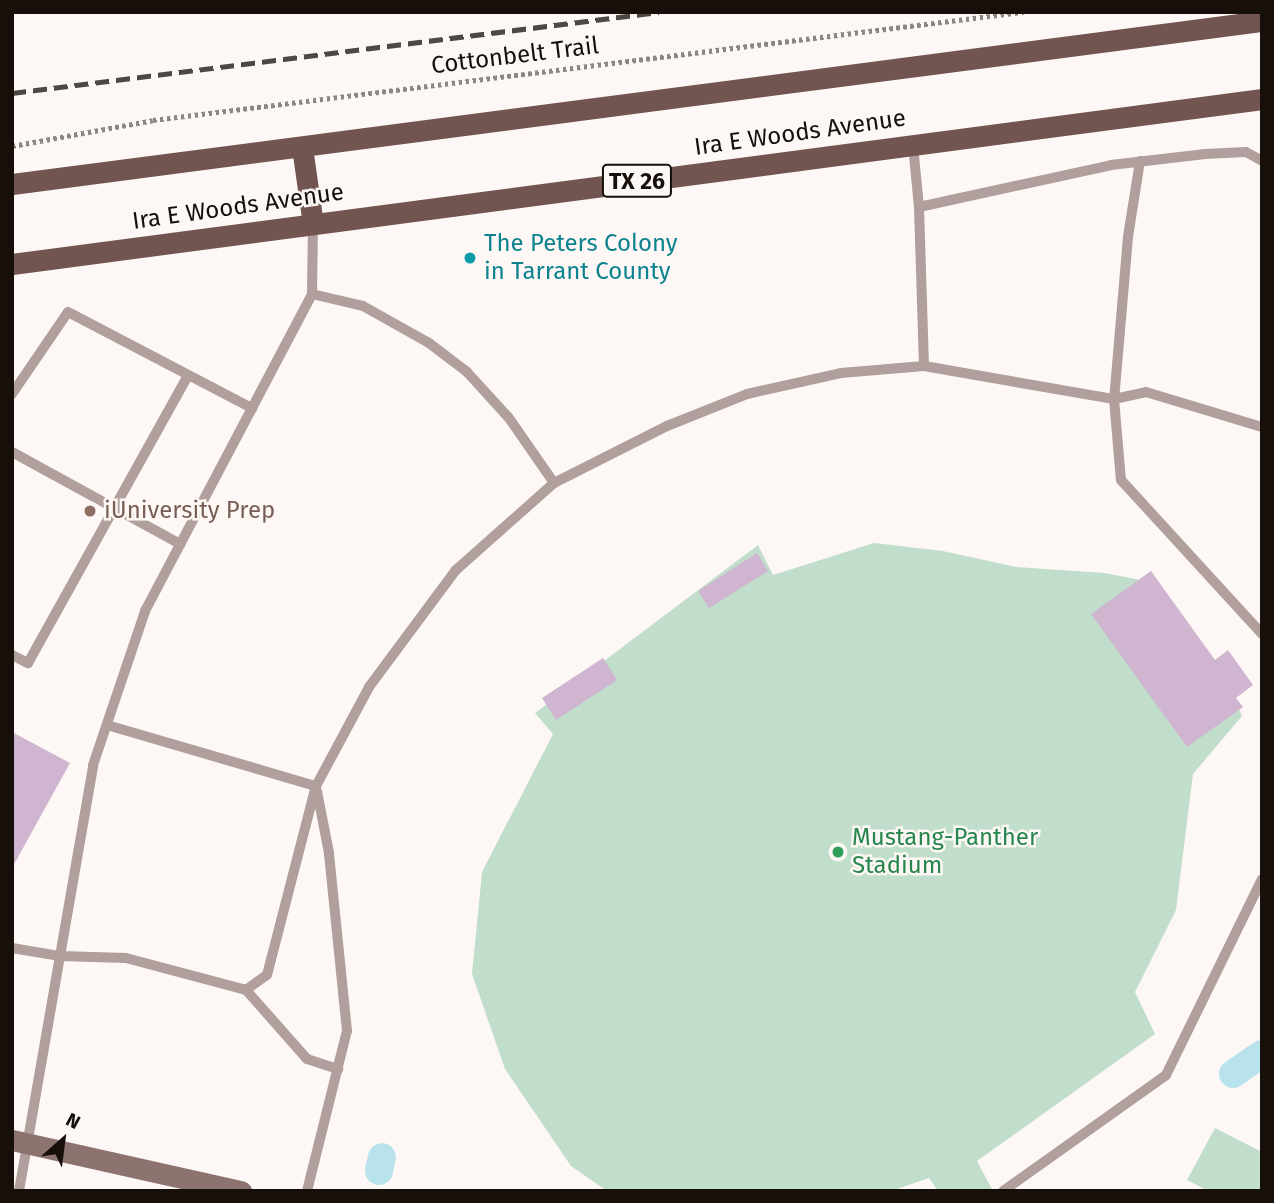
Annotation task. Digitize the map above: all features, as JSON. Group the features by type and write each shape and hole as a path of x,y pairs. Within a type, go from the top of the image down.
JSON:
{"main road":[{"name":"Ira E Woods Avenue","path":"12,184 1262,21"},
{"name":"Ira E Woods Avenue","path":"12,264 1262,99"},
{"path":"302,147 313,224"},
{"path":"20,1141 242,1191"}],"lane":[{"path":"913,145 919,207 924,366"},
{"path":"919,207 1140,161 1246,152 1262,161"},
{"path":"1140,161 1128,237 1114,399 1121,480 1262,634"},
{"path":"19,1191 20,1141 60,956 91,777 145,611 312,294 313,224"},
{"path":"312,294 363,306 429,343 467,372 509,418 554,484"},
{"path":"12,394 68,312 252,408"},
{"path":"247,990 267,975 316,786 369,687 456,570 554,484 667,426 747,394 841,373 924,366 1114,399 1146,392 1262,427"},
{"path":"12,655 28,663 188,375"},
{"path":"12,452 180,544"},
{"path":"107,725 316,786"},
{"path":"307,1191 347,1031 329,853 316,786"},
{"path":"1003,1191 1166,1075 1262,879"},
{"path":"12,948 60,956 126,958 247,990 307,1059 338,1069"}],"path":[{"name":"Cottonbelt Trail","path":"12,146 153,120 1023,12"}],"green space":[{"name":"Mustang-Panther Stadium","path":"874,543 943,551 1016,567 1105,573 1156,583 1230,688 1242,716 1193,774 1176,910 1135,992 1155,1034 977,1161 993,1191 938,1191 929,1178 891,1191 607,1191 571,1166 505,1069 472,974 482,872 553,734 535,713 758,545 773,575"},
{"path":"1215,1128 1262,1152 1262,1191 1208,1191 1187,1180"}],"building":[{"path":"757,553 768,571 709,608 698,591"},
{"path":"1151,571 1215,660 1228,650 1253,685 1236,698 1243,707 1187,747 1091,614"},
{"path":"603,658 617,680 556,720 542,698"},
{"path":"12,732 70,763 12,868"}],"waterway":[{"path":"1233,1074 1262,1054"},
{"path":"379,1171 382,1157"}],"railway":[{"path":"12,93 659,12"}],"place":[{"name":"The Peters Colony in Tarrant County","path":"470,258"},
{"name":"iUniversity Prep","path":"90,511"},
{"name":"Mustang-Panther Stadium","path":"838,852"}]}
